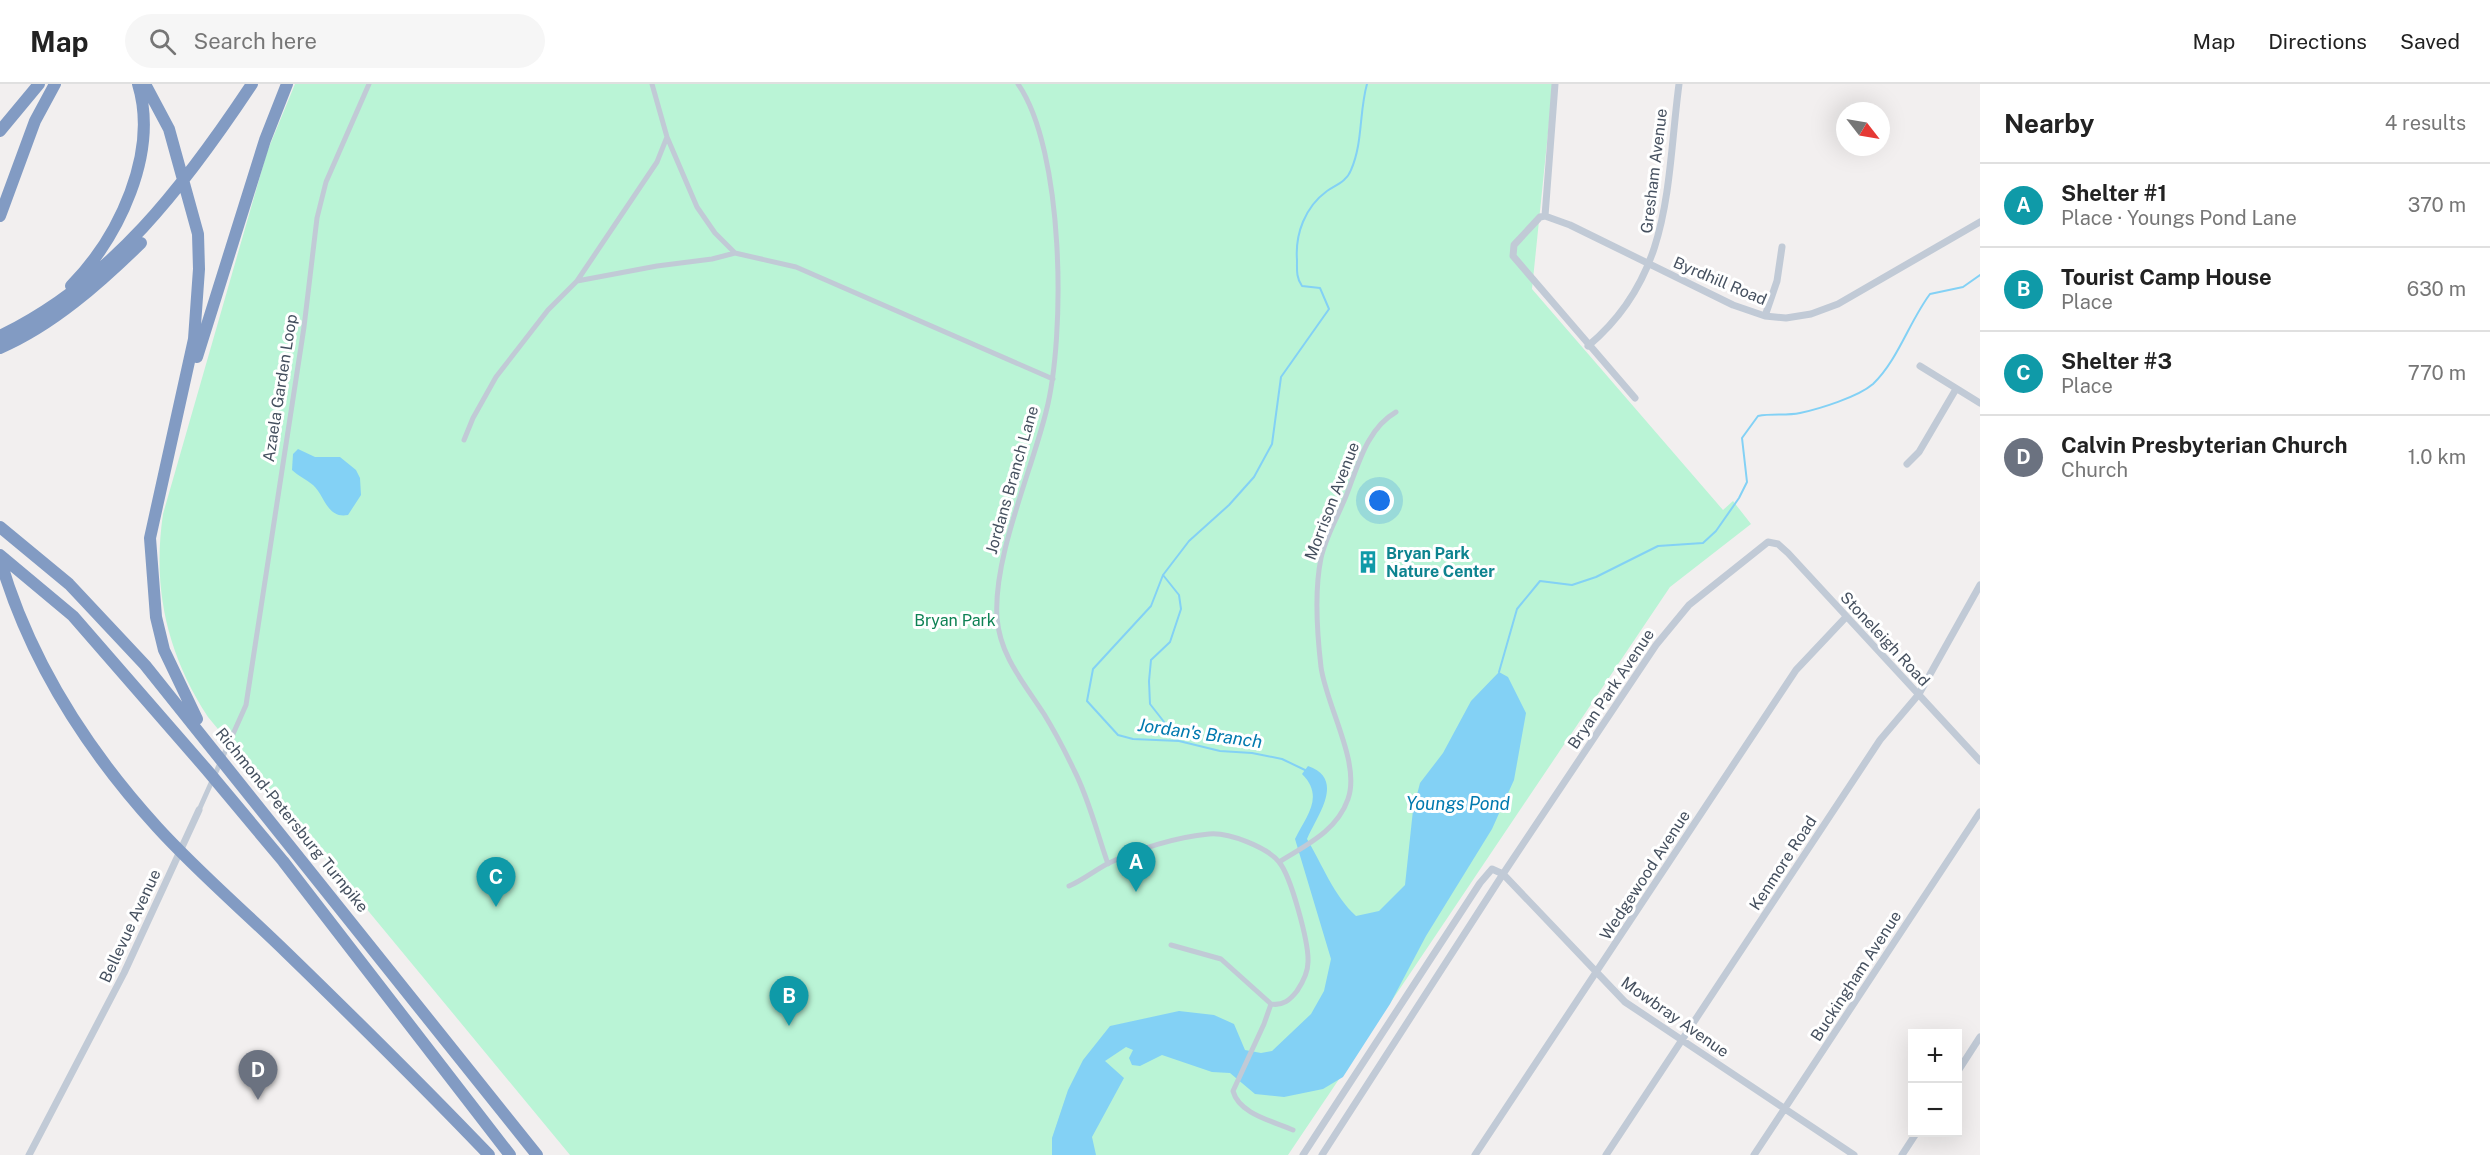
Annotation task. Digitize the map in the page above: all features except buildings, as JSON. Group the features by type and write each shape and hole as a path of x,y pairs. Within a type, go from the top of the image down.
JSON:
{"highway":[{"path":"0,131 39,84"},
{"path":"0,216 34,121 55,84"},
{"path":"51,306 76,281 101,248 122,210 142,148 143,124 138,84"},
{"path":"144,84 169,129 198,234 199,269 194,339 152,529 151,579 156,617 164,650 179,686 210,744"},
{"path":"3,340 54,316 104,280 143,241 199,164 252,84"},
{"path":"175,427 265,140 287,84"},
{"path":"3,340 90,279 172,201"},
{"name":"Richmond-Petersburg Turnpike","path":"0,526 69,584 145,665 537,1155"},
{"path":"0,557 25,632 71,715 113,773 157,827 389,1053 489,1155"},
{"name":"Richmond-Petersburg Turnpike","path":"0,557 73,616 207,770 283,861 510,1155"}],"street":[{"name":"Azaela Garden Loop","path":"246,705 304,327 317,218 326,182 369,84"},
{"path":"652,84 667,137 697,207 715,232 735,253"},
{"name":"Jordans Branch Lane","path":"1018,84 1027,97 1038,125 1046,156 1058,256 1057,324 1053,379 1046,412 997,581 997,622 1004,652 1045,716 1075,772 1108,864"},
{"path":"1555,84 1545,216 1540,217 1514,245 1513,256 1635,398"},
{"name":"Gresham Avenue","path":"1588,346 1610,324 1649,265 1658,242 1665,205 1678,84"},
{"path":"464,440 472,417 496,376 548,310 577,281 648,178 667,137"},
{"name":"Byrdhill Road","path":"1545,216 1560,221 1733,305 1765,316 1786,318 1810,315 1838,304 1980,222"},
{"path":"1765,316 1777,281 1782,247"},
{"path":"577,281 657,266 712,259 735,253 796,267 1053,379"},
{"path":"1920,366 1980,403"},
{"path":"1907,464 1919,452 1956,389"},
{"name":"Morrison Avenue","path":"1279,862 1313,841 1333,825 1348,798 1351,779 1321,668 1319,582 1321,558 1362,453 1384,419 1396,412"},
{"name":"Stoneleigh Road","path":"1768,542 1778,544 1783,549 1980,760"},
{"name":"Bryan Park Avenue","path":"1322,1155 1503,874 1676,619 1689,605 1768,542"},
{"name":"Kenmore Road","path":"1606,1155 1880,740 1919,694 1980,585"},
{"name":"Wedgewood Avenue","path":"1475,1155 1796,670 1846,617"},
{"name":"Bellevue Avenue","path":"29,1155 124,973 246,705"},
{"name":"Buckingham Avenue","path":"1754,1155 1980,812"},
{"path":"1069,886 1108,864 1143,850 1210,833 1230,836 1248,843 1279,862 1290,886 1306,939 1309,961 1307,973 1293,996 1278,1005 1271,1004 1221,959 1171,945"},
{"path":"1303,1155 1480,883 1492,870 1503,874"},
{"name":"Mowbray Avenue","path":"1503,874 1625,1002 1854,1155"},
{"path":"1271,1004 1233,1091 1238,1103 1246,1110 1293,1130"},
{"path":"1962,1065 1980,1037"},
{"path":"1902,1155 1914,1137"}],"green space":[{"name":"Bryan Park","path":"295,84 1553,84 1532,289 1723,510 1733,501 1751,524 1670,587 1288,1155 570,1155 208,717 182,669 166,620 160,568 163,514 267,152"}],"water":[{"path":"298,449 315,457 340,457 356,470 360,478 361,495 348,515 335,514 313,485 292,470 293,454"},
{"name":"Youngs Pond","path":"1499,672 1508,677 1526,713 1514,780 1492,829 1426,936 1390,1004 1343,1077 1323,1089 1284,1097 1255,1094 1230,1073 1212,1072 1162,1055 1140,1066 1132,1065 1129,1058 1133,1050 1126,1047 1105,1061 1124,1078 1092,1137 1096,1155 1052,1155 1052,1138 1068,1090 1083,1060 1110,1026 1179,1011 1214,1015 1234,1024 1245,1050 1261,1053 1272,1051 1311,1014 1324,991 1331,959 1295,839 1313,799 1309,782 1302,774 1308,766 1319,772 1325,780 1326,799 1307,839 1329,879 1341,899 1356,916 1379,911 1405,885 1413,810 1420,783 1443,753 1471,701"}],"waterway":[{"name":"Jordan's Branch","path":"1305,770 1282,759 1252,753 1220,751 1179,741 1133,739 1118,735 1087,701 1093,669 1151,606 1163,575 1189,541 1229,505 1254,477 1272,444 1281,377 1329,309 1320,288 1302,286 1299,280 1297,250 1300,231 1307,213 1319,197 1344,180 1351,170 1355,160 1367,84"},
{"path":"1499,672 1517,609 1540,581 1572,585 1596,577 1658,546 1703,543 1716,531 1747,482 1742,438 1758,416 1808,411 1838,402 1866,389 1890,364 1930,294 1963,287 1980,275"},
{"path":"1163,575 1179,595 1181,609 1170,642 1151,660 1150,704 1179,741"}],"place":[{"name":"Bryan Park Nature Center","path":"1368,562"},
{"name":"Shelter #1","path":"1136,892"},
{"name":"Shelter #3","path":"496,907"},
{"name":"Tourist Camp House","path":"789,1026"},
{"name":"Calvin Presbyterian Church","path":"258,1100"}]}
